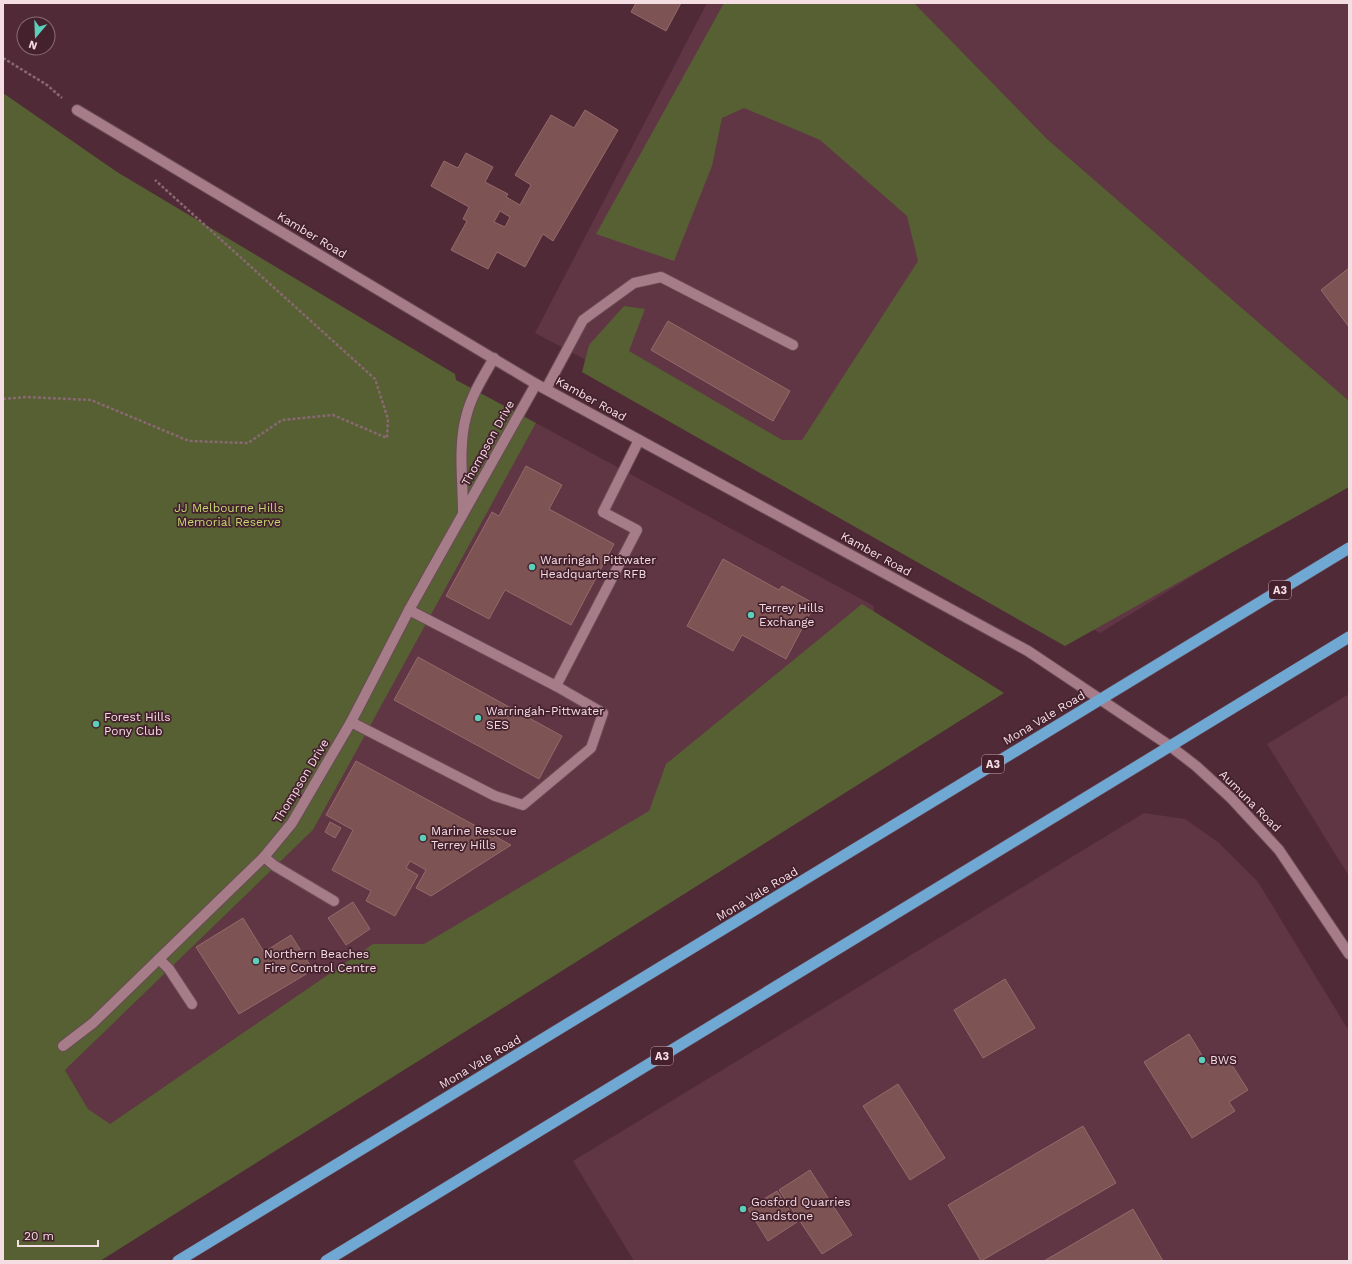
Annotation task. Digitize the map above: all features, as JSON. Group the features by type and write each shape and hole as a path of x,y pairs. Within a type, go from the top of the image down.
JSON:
{"highway":[{"name":"Mona Vale Road","path":"178,1261 1349,548"},
{"name":"A3","path":"326,1261 1349,637"}],"street":[{"name":"Kamber Road","path":"77,110 536,384 1028,651 1100,699"},
{"path":"546,389 583,320 634,283 661,277 793,345"},
{"name":"Thompson Drive","path":"463,514 463,432 466,417 477,389 494,358"},
{"name":"Thompson Drive","path":"63,1046 93,1023 264,857 292,823 352,722 409,610 536,384"},
{"path":"556,686 638,530 603,512 639,440"},
{"path":"352,722 495,796 523,805 591,748 603,713 556,686 409,610"},
{"name":"Aumuna Road","path":"1100,699 1170,746 1196,766 1231,798 1279,850 1349,954"},
{"path":"264,857 275,866 334,901"},
{"path":"159,959 169,969 192,1004"}],"path":[{"path":"3,58 47,84 77,110"},
{"path":"3,399 26,397 91,400 188,441 248,443 282,420 333,415 387,438 388,419 375,379 153,179"}],"shaded area":[{"path":"707,3 1349,3 1349,480 1100,633 535,333"},
{"path":"536,423 874,606 873,626 882,757 144,1206 65,1070 313,830 426,619"},
{"path":"1349,694 1349,876 1267,744"},
{"path":"1144,813 1185,819 1219,843 1258,882 1349,1031 1349,1261 634,1261 573,1161"}],"green space":[{"path":"724,3 914,3 1047,139 1349,401 1349,487 1065,646 582,372 589,345 624,306 645,309 629,351 782,440 802,440 918,261 907,216 820,140 744,108 722,118 712,166 674,261 596,234"},
{"name":"JJ Melbourne Hills Memorial Reserve","path":"3,93 117,172 455,374 456,380 536,423 313,830 65,1070 88,1109 110,1124 373,944 424,944 649,811 666,764 862,604 1004,693 100,1261 3,1261"}],"building":[{"path":"636,3 681,3 666,31 631,12"},
{"path":"585,110 618,130 553,241 543,234 525,267 497,252 488,269 451,250 467,221 463,219 469,207 431,186 444,161 458,168 466,153 493,167 485,182 508,194 506,197 520,205 531,185 515,175 551,115 574,128","holes":["500,211 510,217 505,227 494,222"]},
{"path":"1349,268 1349,327 1321,290"},
{"path":"668,321 790,391 773,421 651,350"},
{"name":"Warringah Pittwater Headquarters RFB","path":"526,466 562,485 549,509 614,544 571,625 505,590 489,619 446,596 492,512 499,516"},
{"name":"Terrey Hills Exchange","path":"723,559 779,590 782,586 815,604 786,659 742,635 733,651 687,626"},
{"name":"Warringah-Pittwater SES","path":"418,657 562,736 539,779 394,700"},
{"name":"Marine Rescue Terrey Hills","path":"356,761 511,845 431,896 416,888 426,870 410,861 406,868 418,875 395,916 366,901 371,891 332,870 353,830 326,815"},
{"path":"330,822 341,828 335,838 325,832"},
{"path":"353,902 370,929 346,945 328,918"},
{"name":"Northern Beaches Fire Control Centre","path":"243,918 264,952 291,935 313,970 239,1014 196,947"},
{"path":"1005,979 1035,1028 983,1058 954,1010"},
{"path":"1189,1034 1208,1065 1225,1054 1248,1090 1229,1102 1235,1111 1192,1138 1144,1062"},
{"path":"898,1084 945,1158 910,1180 863,1106"},
{"path":"1083,1126 1116,1183 981,1261 948,1205"},
{"path":"810,1170 852,1235 822,1254 779,1190"},
{"path":"777,1191 797,1222 768,1241 748,1209"},
{"path":"1133,1209 1163,1261 1044,1261"}],"place":[{"name":"Warringah Pittwater Headquarters RFB","path":"532,567"},
{"name":"Terrey Hills Exchange","path":"751,615"},
{"name":"Warringah-Pittwater SES","path":"478,718"},
{"name":"Forest Hills Pony Club","path":"96,724"},
{"name":"Marine Rescue Terrey Hills","path":"423,838"},
{"name":"Northern Beaches Fire Control Centre","path":"256,961"},
{"name":"BWS","path":"1202,1060"},
{"name":"Gosford Quarries Sandstone","path":"743,1209"}]}
